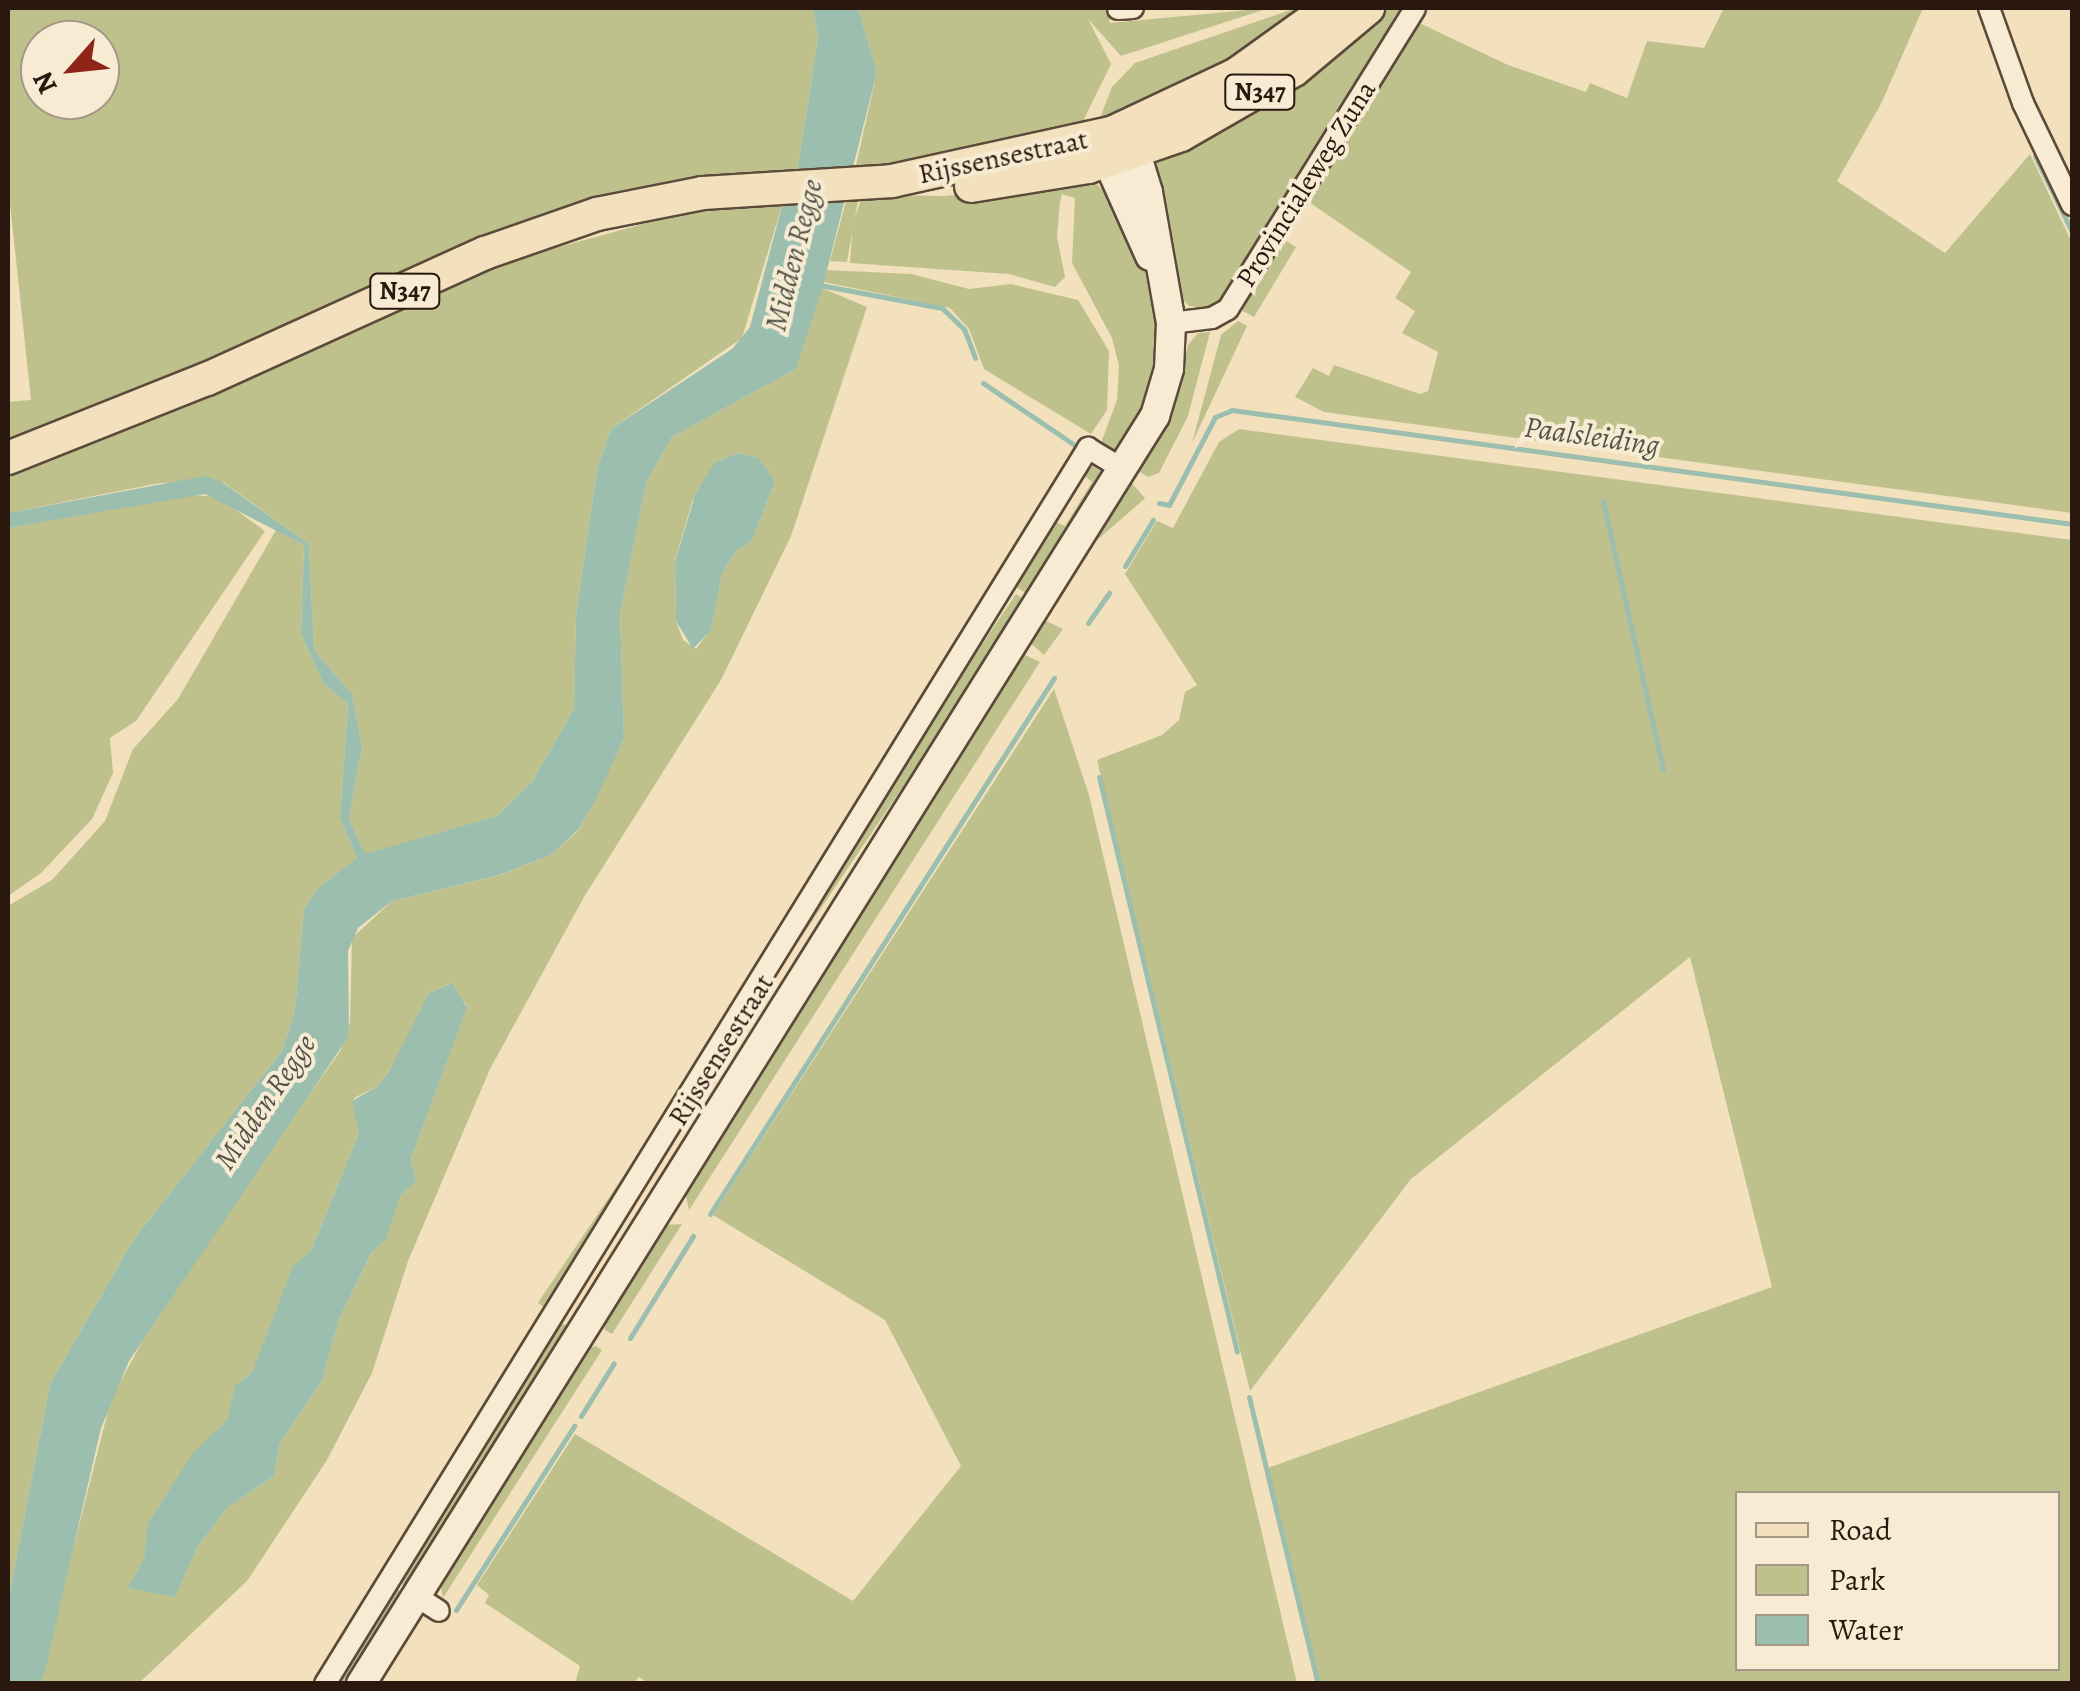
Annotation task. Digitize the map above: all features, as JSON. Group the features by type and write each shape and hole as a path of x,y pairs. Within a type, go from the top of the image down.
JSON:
{"main road":[{"name":"N347","path":"1119,149 1330,8"},
{"name":"Provincialeweg Zuna","path":"1119,149 1251,98 1368,8"},
{"name":"Rijssensestraat","path":"8,458 208,379 530,236 644,203 762,188 881,182 1119,149 1164,284 1171,323 1163,395 1124,470 427,1604 361,1684"}],"street":[{"name":"Provincialeweg Zuna","path":"1171,323 1212,318 1228,309 1415,8"},
{"path":"1989,8 2023,103 2072,205"},
{"name":"Rijssensestraat","path":"325,1684 1088,448 1124,470"}],"green space":[{"path":"8,8 813,8 818,38 797,173 734,176 268,340 8,446 8,402 31,400 8,185"},
{"path":"858,8 1107,8 1110,23 1269,8 1121,56 1088,19 1111,64 1084,119 1098,123 1112,87 1135,63 1296,8 1318,8 1229,73 1103,127 997,154 855,170 877,72"},
{"path":"1374,8 1405,8 1235,285 1211,308 1189,306 1178,295 1152,179 1157,163"},
{"path":"1724,8 1923,8 1881,104 1837,181 1945,253 2030,154 2072,243 2072,513 1324,412 1295,397 1313,368 1329,376 1334,365 1420,394 1428,391 1438,352 1402,333 1415,311 1395,298 1411,272 1306,200 1413,20 1508,65 1586,92 1590,83 1627,98 1647,41 1704,48"},
{"path":"1095,182 1109,197 1147,275 1158,321 1156,370 1145,409 1114,456 1101,443 1117,400 1119,366 1112,338 1072,263 1075,198 1062,194 1060,202 1057,237 1065,277 1055,287 1009,274 850,263 853,222 861,200 874,195 945,196"},
{"path":"858,200 847,262 830,261 846,201"},
{"path":"783,202 742,338 611,429 597,469 576,615 574,709 532,782 497,816 365,855 349,819 362,746 352,694 314,650 309,544 223,482 160,483 8,513 8,475 152,420 508,261 694,210"},
{"path":"1285,240 1296,247 1254,317 1243,311 1240,303"},
{"path":"827,270 911,274 969,289 1011,284 1078,300 1109,351 1107,410 1091,434 984,369 969,329 950,308 824,282"},
{"path":"822,288 867,307 791,536 721,680 584,897 490,1069 408,1261 372,1373 327,1460 247,1581 139,1683 39,1684 111,1399 168,1294 341,1050 350,1023 352,938 392,901 497,876 551,855 578,831 624,738 620,614 646,483 672,437 796,369","holes":["738,453 759,458 775,481 752,541 736,551 722,574 711,629 696,649 683,640 676,621 675,561 692,502 714,463","451,983 467,1006 411,1159 416,1181 400,1196 339,1319 322,1381 280,1443 274,1476 227,1508 198,1546 175,1596 129,1588 144,1558 149,1523 195,1452 227,1420 235,1385 252,1373 311,1251 359,1133 354,1098 378,1086 400,1055 429,993"]},
{"path":"1238,321 1247,326 1192,443 1221,335"},
{"path":"1210,332 1188,416 1159,473 1148,477 1136,470 1175,398 1188,345 1198,333"},
{"path":"1239,429 2072,540 2072,1683 1320,1683 1268,1468 1772,1287 1690,957 1411,1179 1250,1391 1097,760 1162,735 1179,720 1185,692 1197,685 1125,574 1157,521 1173,528 1219,442"},
{"path":"1093,466 1104,474 1032,597 1016,587 1056,522 1065,526 1092,482 1083,475"},
{"path":"1130,481 1145,498 1033,595 1018,578"},
{"path":"183,494 218,497 265,531 136,721 110,738 113,773 92,819 41,873 8,896 8,528"},
{"path":"276,530 304,545 301,634 323,683 348,704 340,818 357,858 318,888 304,909 295,1010 282,1051 134,1239 50,1384 8,1602 8,906 52,880 105,821 133,749 178,699"},
{"path":"1016,594 1028,602 549,1311 538,1303"},
{"path":"1042,619 1063,629 1044,655 1028,641"},
{"path":"1023,654 1040,662 689,1210 684,1188"},
{"path":"1054,689 1089,795 1297,1683 649,1684 639,1677 634,1683 575,1683 580,1666 485,1603 489,1595 477,1585 575,1434 853,1601 961,1466 885,1320 713,1215"},
{"path":"682,1224 612,1334 605,1330 604,1320 661,1225"},
{"path":"560,1322 572,1329 408,1589 402,1584 429,1529 436,1517 442,1519 449,1497"},
{"path":"596,1346 602,1350 443,1598 440,1583 582,1349"},
{"path":"394,1587 405,1594 349,1684 333,1684"}],"water":[{"name":"Midden Regge","path":"813,8 858,8 877,72 823,286 796,369 672,437 646,483 620,614 624,738 597,797 578,830 551,855 496,876 392,901 358,928 348,951 349,1036 129,1361 101,1428 45,1671 39,1684 8,1683 8,1602 50,1384 134,1239 282,1051 295,1010 304,909 318,888 357,858 340,818 348,704 323,683 301,634 304,545 205,494 8,528 8,513 205,476 222,482 309,544 314,650 352,694 362,746 349,819 365,854 497,816 532,782 574,709 576,615 597,469 611,429 732,349 750,327 783,202 797,173 818,38"},
{"path":"738,453 759,458 775,481 752,541 736,551 722,574 711,630 693,649 676,621 675,562 695,495 714,463"},
{"path":"452,983 467,1007 411,1159 416,1181 400,1196 386,1239 372,1252 339,1319 322,1381 280,1443 274,1476 227,1508 198,1546 175,1597 128,1588 144,1558 148,1523 194,1452 227,1420 235,1385 252,1373 293,1266 311,1251 359,1133 352,1101 378,1086 391,1068 429,993"}],"waterway":[{"path":"2035,156 2072,232"},
{"name":"Paalsleiding","path":"820,285 942,308 964,329 975,358"},
{"name":"Paalsleiding","path":"983,383 1076,446"},
{"name":"Paalsleiding","path":"1159,503 1169,505 1215,417 1232,410 2072,524"},
{"path":"1603,501 1663,769"},
{"path":"1125,566 1153,520"},
{"path":"1088,623 1109,593"},
{"path":"710,1214 1054,678"},
{"path":"1099,777 1237,1352"},
{"path":"630,1338 693,1236"},
{"path":"581,1416 614,1363"},
{"path":"1249,1397 1318,1684"},
{"path":"456,1610 574,1426"}]}
